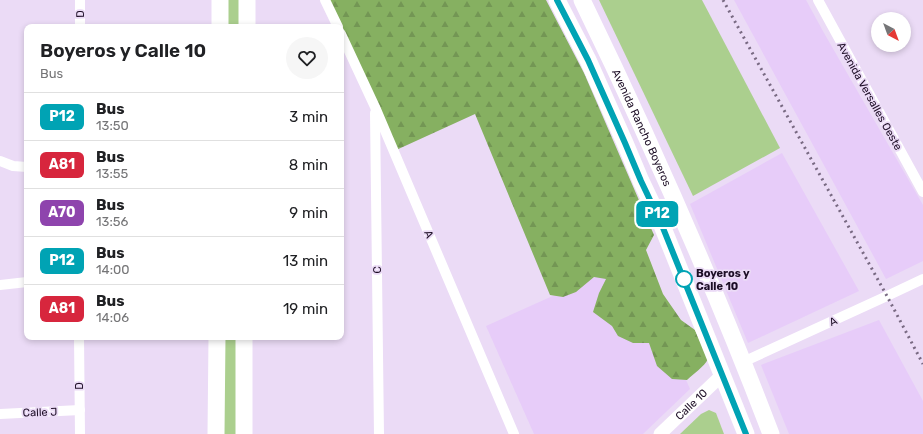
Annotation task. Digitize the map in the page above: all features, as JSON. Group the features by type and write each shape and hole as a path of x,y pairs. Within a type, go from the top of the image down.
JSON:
{"main road":[{"path":"220,0 220,24"},
{"path":"247,0 247,24"},
{"name":"Avenida Rancho Boyeros","path":"557,0 588,60 661,223 746,434"},
{"name":"Avenida Rancho Boyeros","path":"582,0 618,73 682,216 743,362 771,434"},
{"path":"216,434 217,340"},
{"path":"244,340 244,434"}],"street":[{"name":"D","path":"80,0 80,24"},
{"path":"325,0 337,24"},
{"name":"Avenida Versalles Oeste","path":"818,0 923,192"},
{"name":"A","path":"344,40 375,107 514,434"},
{"name":"C","path":"375,107 378,434"},
{"path":"0,161 13,166 24,167"},
{"name":"A","path":"743,362 923,279"},
{"path":"0,285 24,282"},
{"name":"D","path":"79,340 80,434"},
{"name":"Calle 10","path":"660,434 722,375"},
{"name":"Calle J","path":"0,414 80,410"}],"shaded area":[{"path":"734,0 806,0 923,205 923,261 886,279"},
{"path":"782,153 859,291 748,343 690,204"},
{"path":"633,260 690,389 643,434 534,434 486,326"},
{"path":"879,320 923,401 923,434 789,434 761,365"}],"green space":[{"path":"224,0 240,0 240,24 224,24"},
{"path":"325,0 546,0 584,73 654,235 646,250 663,294 681,320 695,330 708,359 704,365 687,380 672,379 657,366 649,343 633,343 618,336 612,326 593,312 599,293 606,279 594,277 576,292 563,297 550,295 475,114 394,151 344,42 344,24 336,24"},
{"path":"599,0 702,0 780,148 693,196"},
{"path":"222,340 239,340 237,434 223,434"},
{"path":"709,410 716,413 724,434 680,434 701,414"}],"railway":[{"path":"723,0 923,364"}],"bus line":[{"name":"P12","path":"557,0 588,60 661,223 746,434"}],"place":[{"name":"Boyeros y Calle 10","path":"684,279"}]}
